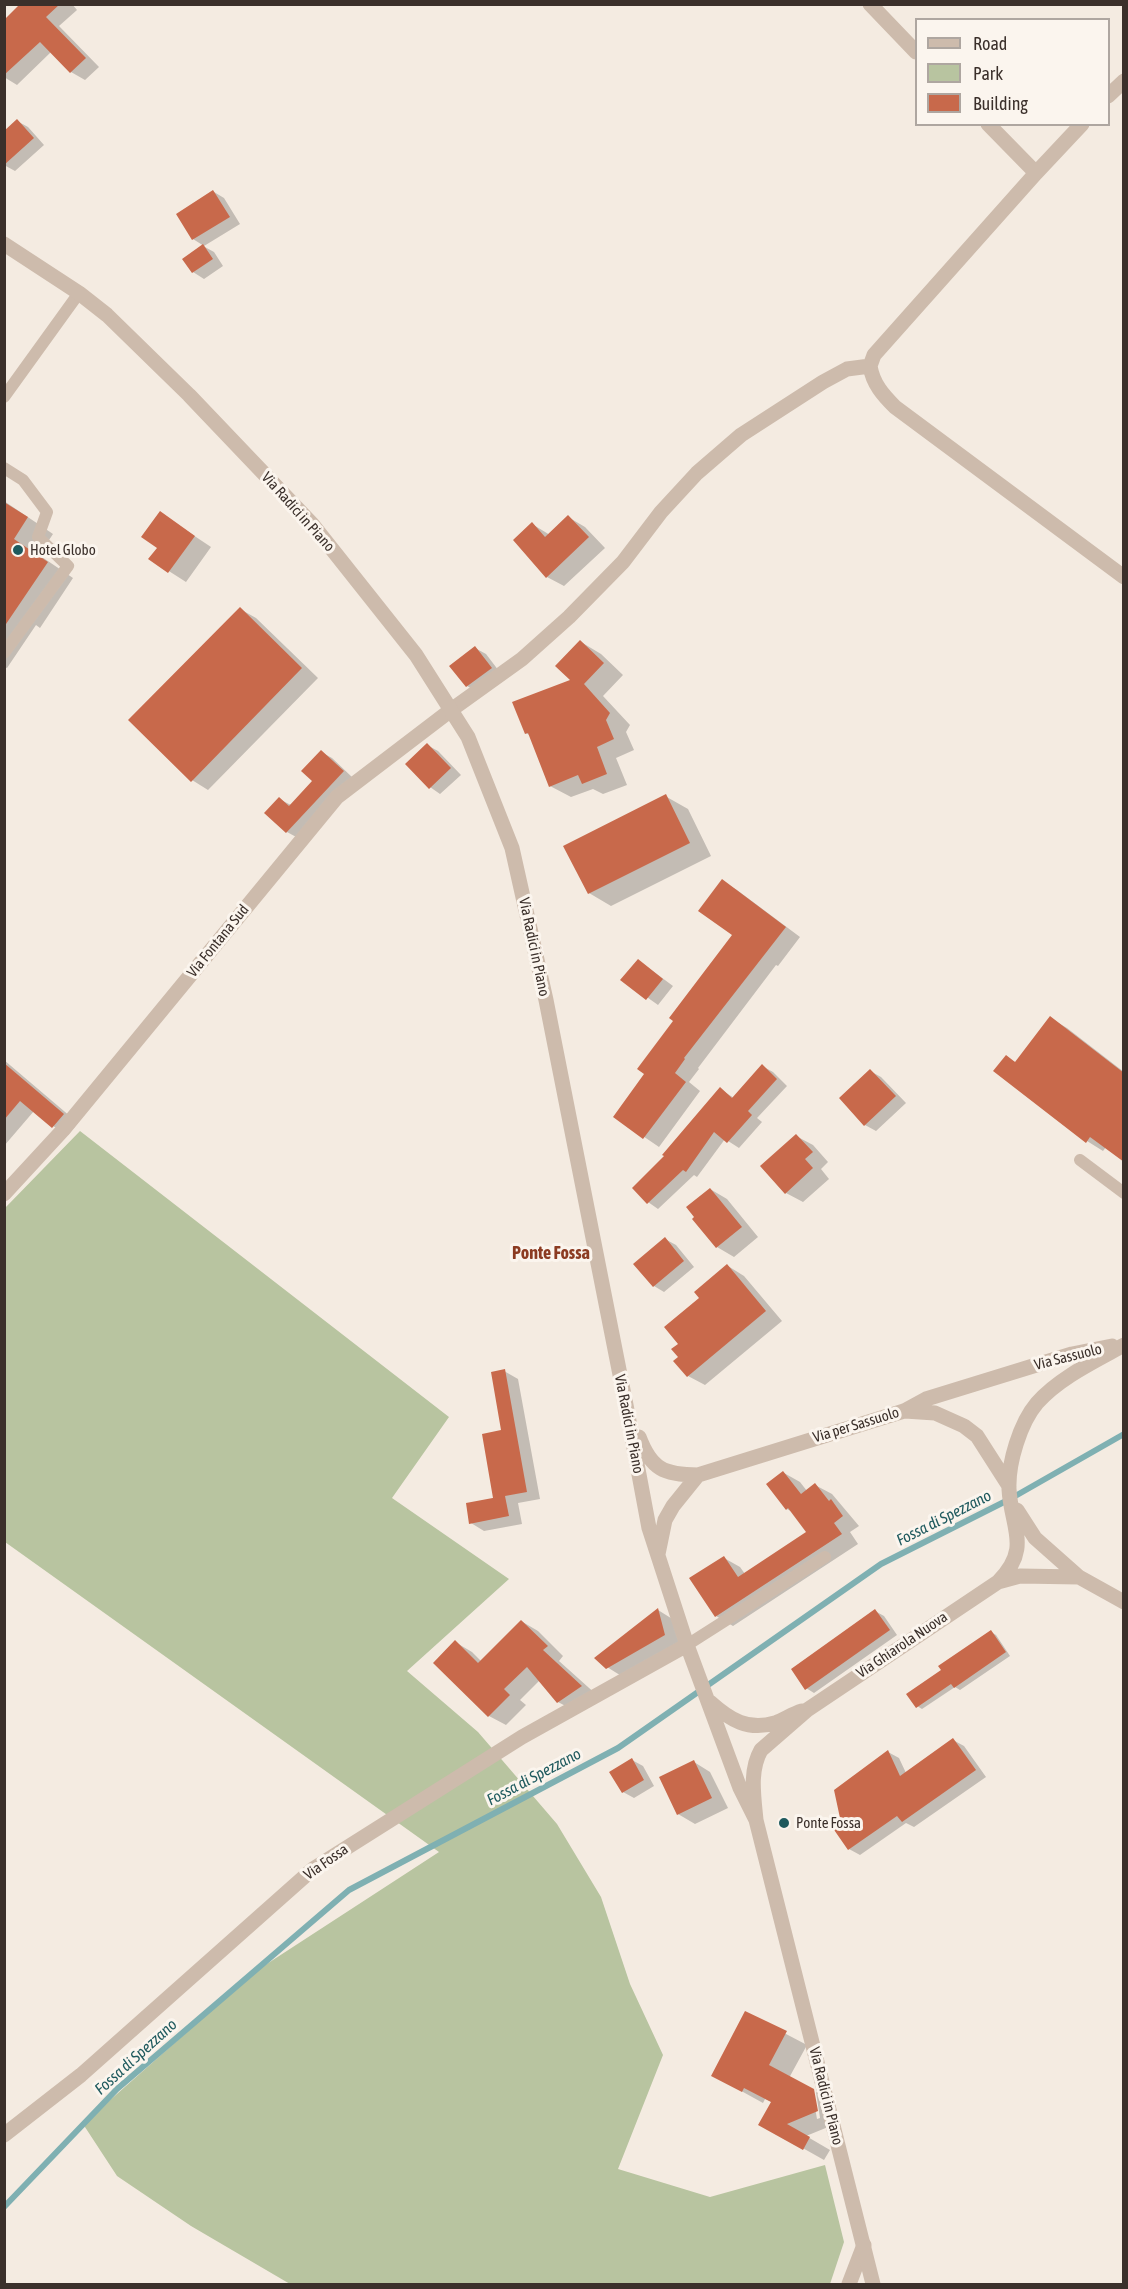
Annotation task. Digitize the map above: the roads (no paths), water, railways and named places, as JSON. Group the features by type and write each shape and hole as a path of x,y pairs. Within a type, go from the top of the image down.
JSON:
{"street":[{"path":"870,4 915,51"},
{"path":"1110,94 1124,81"},
{"path":"990,126 1036,173"},
{"path":"1080,126 874,355 870,366 880,392 895,407 1124,577"},
{"name":"Via Radici in Piano","path":"4,244 79,293 107,315 189,395 312,524 416,655 468,737 512,848 548,1012 649,1528 687,1645 710,1702 719,1717"},
{"name":"Via Fontana Sud","path":"4,1194 70,1121 337,797 522,659 569,617 623,562 661,512 697,473 741,435 839,373 847,369 870,366"},
{"path":"998,1582 1008,1572 1016,1557 1023,1531 1010,1493 1006,1468 1027,1416 1038,1402 1078,1370 1124,1344"},
{"name":"Via Sassuolo","path":"1013,1372 1072,1354 1124,1344"},
{"name":"Via per Sassuolo","path":"698,1475 904,1411 926,1399 1013,1372"},
{"path":"626,1405 645,1453 657,1468 675,1475 698,1475"},
{"path":"904,1411 935,1413 964,1426 1006,1468"},
{"path":"657,1555 665,1520 698,1475"},
{"path":"1023,1531 1035,1538 1079,1577 1124,1602"},
{"path":"998,1582 1020,1576 1079,1577"},
{"name":"Via Ghiarola Nuova","path":"807,1710 998,1582"},
{"name":"Via Fossa","path":"4,2135 81,2075 313,1869 522,1737 687,1645"},
{"path":"719,1717 753,1726 776,1723 790,1715 807,1710"},
{"path":"756,1820 753,1786 757,1757 761,1750 793,1725 807,1710"},
{"path":"719,1717 740,1788 756,1820"},
{"name":"Via Radici in Piano","path":"756,1820 873,2284"},
{"path":"849,2284 864,2245"}],"lane":[{"path":"4,397 79,293"},
{"path":"4,468 23,480 47,512 38,537 68,567 4,653"},
{"path":"1080,1160 1124,1193"},
{"path":"687,1645 825,1557"}],"waterway":[{"name":"Fossa di Spezzano","path":"4,2207 117,2089 349,1890 618,1748 881,1564 1010,1499 1124,1434"}],"place":[{"name":"Hotel Globo","path":"18,550"},
{"name":"Ponte Fossa","path":"784,1823"}],"district":[{"name":"Ponte Fossa","path":"551,1253"}]}
